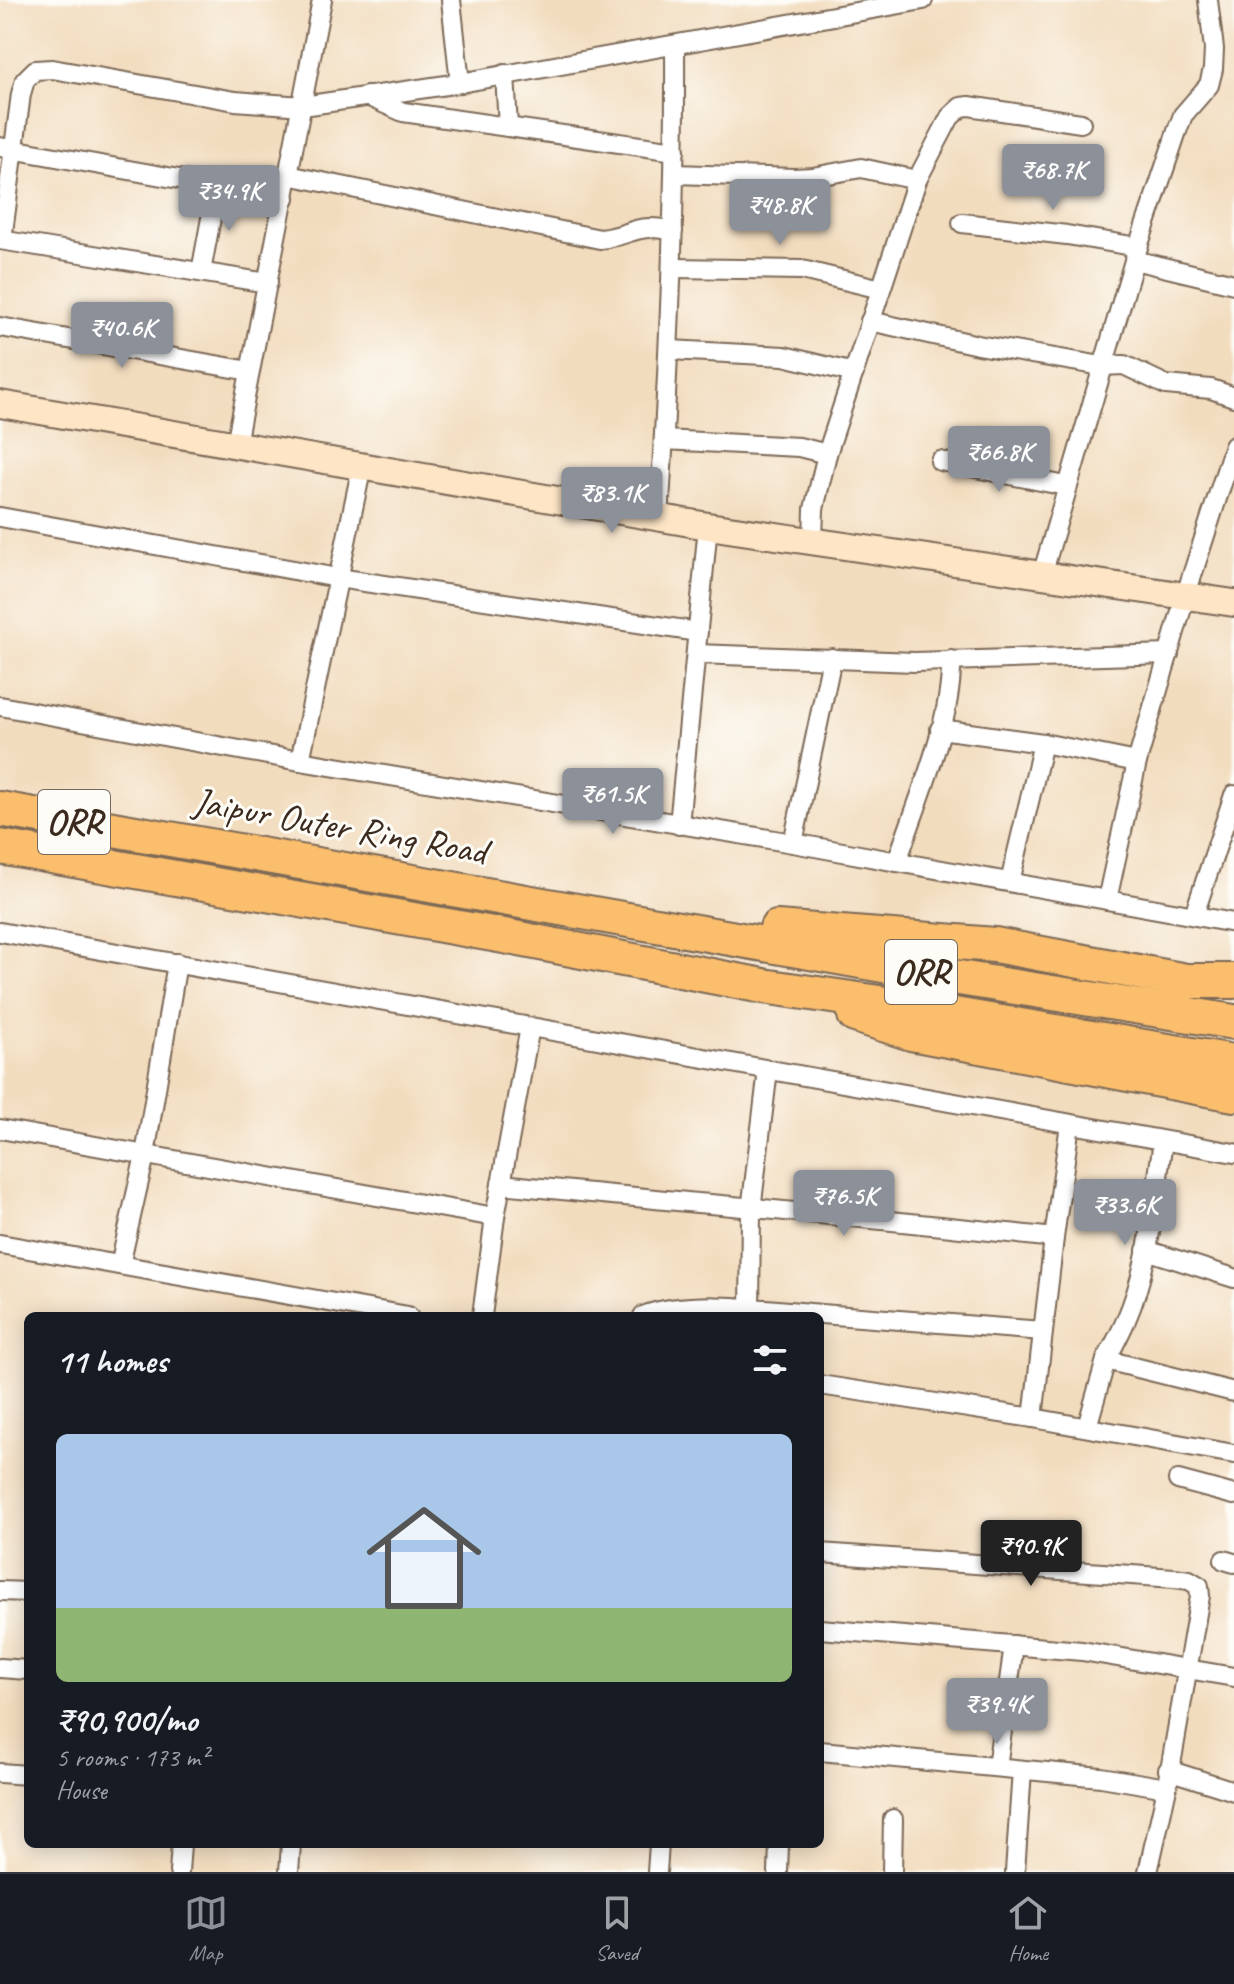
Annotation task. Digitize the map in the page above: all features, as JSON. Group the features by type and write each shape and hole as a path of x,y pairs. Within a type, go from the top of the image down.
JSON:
{"highway":[{"name":"Jaipur Outer Ring Road","path":"0,809 609,918 1234,1022"},
{"name":"Jaipur Outer Ring Road","path":"0,847 763,986"},
{"path":"609,918 835,931 995,945 1186,981 1234,981"},
{"path":"763,986 1234,1062"},
{"path":"763,986 911,1033 1234,1094"}],"street":[{"path":"236,444 322,0"},
{"path":"451,0 460,83"},
{"path":"268,283 1,240 7,148 25,80 35,70 52,69 235,101 303,106 460,83 923,0"},
{"path":"1042,575 1136,253 1183,115 1209,85 1214,49 1208,0"},
{"path":"659,518 670,350 675,45"},
{"path":"505,74 508,127"},
{"path":"367,96 403,112 675,151"},
{"path":"813,542 814,509 827,454 917,180 950,117 961,107 969,106 1081,123"},
{"path":"7,148 285,198"},
{"path":"675,174 794,178 861,168 917,180"},
{"path":"288,175 600,239 651,226 673,231"},
{"path":"201,272 217,186"},
{"path":"962,223 1067,235 1234,284"},
{"path":"672,268 802,270 881,289"},
{"path":"870,321 953,340 1102,366 1124,365 1166,385 1211,389 1234,397"},
{"path":"0,327 250,371"},
{"path":"670,350 784,356 854,373"},
{"path":"0,404 708,526 1234,603"},
{"path":"664,440 778,445 827,454"},
{"path":"1107,900 1137,762 1186,594 1234,446"},
{"path":"940,461 1066,486"},
{"path":"300,761 362,466"},
{"path":"0,517 338,578 698,632"},
{"path":"679,825 708,526"},
{"path":"696,654 951,660 1169,654"},
{"path":"793,843 832,658"},
{"path":"897,862 940,729 951,680 951,660"},
{"path":"0,706 300,761 793,843 1234,923"},
{"path":"940,729 1043,743 1137,762"},
{"path":"1010,882 1043,743"},
{"path":"1194,915 1228,832 1234,795"},
{"path":"0,932 1234,1153"},
{"path":"120,1265 145,1155 177,963"},
{"path":"483,1312 495,1217 530,1027"},
{"path":"653,1312 679,1308 750,1312 751,1210 768,1070"},
{"path":"1033,1418 1070,1124"},
{"path":"0,1129 495,1217"},
{"path":"1087,1427 1106,1360 1127,1319 1146,1250 1163,1141"},
{"path":"501,1184 1054,1238"},
{"path":"0,1244 385,1312"},
{"path":"1146,1250 1234,1278"},
{"path":"824,1317 1043,1331"},
{"path":"1106,1360 1234,1392"},
{"path":"824,1386 1087,1427 1234,1454"},
{"path":"1178,1480 1234,1495"},
{"path":"824,1553 1189,1580 1199,1586 1200,1596 1148,1872"},
{"path":"0,1591 24,1592"},
{"path":"824,1629 1082,1651 1234,1677"},
{"path":"997,1767 1014,1645"},
{"path":"0,1668 24,1670"},
{"path":"824,1751 1101,1777 1167,1779 1234,1791"},
{"path":"1015,1872 1022,1770"},
{"path":"0,1773 24,1775"},
{"path":"892,1872 893,1819"},
{"path":"179,1872 181,1848"},
{"path":"289,1872 291,1848"},
{"path":"657,1872 659,1848"},
{"path":"778,1872 779,1848"}]}
